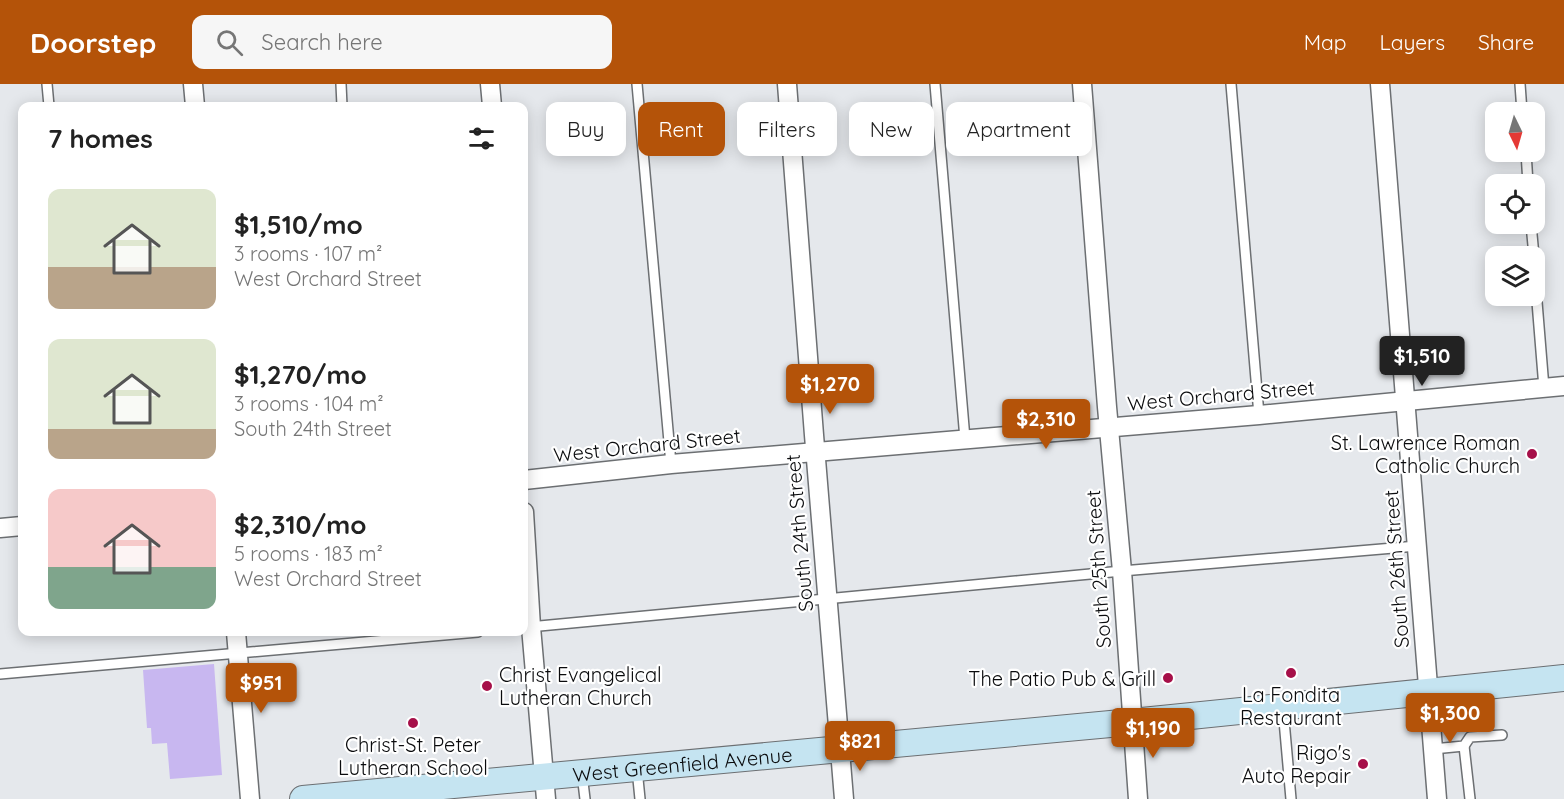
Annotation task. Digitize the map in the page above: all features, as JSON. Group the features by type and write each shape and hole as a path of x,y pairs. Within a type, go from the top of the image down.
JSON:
{"main road":[{"name":"West Greenfield Avenue","path":"303,799 545,787 582,772 1132,722 1564,678"}],"street":[{"path":"193,84 195,102"},
{"path":"490,84 492,102"},
{"name":"South 24th Street","path":"787,84 844,799"},
{"name":"South 25th Street","path":"1082,84 1122,571 1138,799"},
{"name":"South 26th Street","path":"1380,84 1437,799"},
{"name":"West Orchard Street","path":"528,480 671,464 1259,415 1564,386"},
{"path":"0,528 18,526"},
{"path":"236,636 250,799"},
{"path":"528,636 545,787"}],"lane":[{"path":"47,84 49,102"},
{"path":"340,84 342,102"},
{"path":"637,84 671,464"},
{"path":"935,84 965,439"},
{"path":"1231,84 1259,415"},
{"path":"1520,84 1521,102"},
{"path":"1537,306 1544,388"},
{"path":"528,627 1416,546"},
{"path":"0,674 430,636"},
{"path":"1283,707 1292,799"},
{"path":"1470,799 1464,746 1470,737 1502,735"},
{"path":"1433,749 1464,746"},
{"path":"637,767 640,799"},
{"path":"582,772 585,799"}],"shaded area":[{"path":"214,664 222,775 170,779 167,743 152,744 151,728 147,728 143,670"}],"place":[{"name":"St. Lawrence Roman Catholic Church","path":"1532,454"},
{"name":"La Fondita Restaurant","path":"1291,673"},
{"name":"The Patio Pub & Grill","path":"1168,678"},
{"name":"Christ Evangelical Lutheran Church","path":"487,686"},
{"name":"Christ-St. Peter Lutheran School","path":"413,723"},
{"name":"Rigo's Auto Repair","path":"1363,764"}]}
